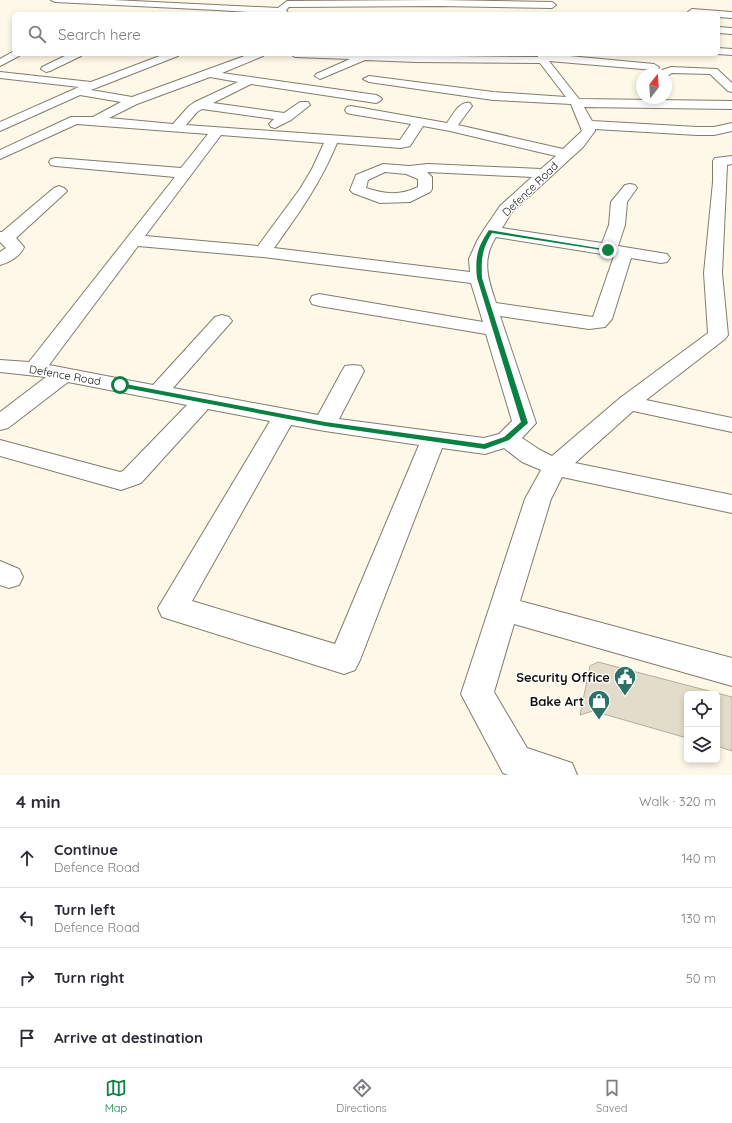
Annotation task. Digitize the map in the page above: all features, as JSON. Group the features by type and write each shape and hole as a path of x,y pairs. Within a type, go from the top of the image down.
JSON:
{"street":[{"path":"55,0 217,7 283,12 288,4 464,2 553,6"},
{"path":"209,12 228,0"},
{"path":"80,11 96,2"},
{"path":"459,12 464,2"},
{"path":"348,12 350,4"},
{"path":"692,12 727,12"},
{"path":"720,20 727,12"},
{"path":"720,31 732,36"},
{"path":"720,51 732,52"},
{"path":"0,63 12,56"},
{"path":"46,69 73,56"},
{"path":"2,125 86,88 169,56"},
{"path":"95,121 133,101 209,74 253,56"},
{"path":"350,56 416,59 543,57 654,67"},
{"path":"320,76 366,57"},
{"path":"543,57 561,94 587,125 697,131 714,131 732,127"},
{"path":"414,85 416,59"},
{"path":"232,65 256,67"},
{"path":"672,70 713,70 732,88"},
{"path":"209,74 390,102"},
{"path":"3,77 86,88 133,101"},
{"path":"370,78 493,96 561,94"},
{"path":"176,128 193,109 199,105 250,80"},
{"path":"520,87 561,94 687,104 732,105"},
{"path":"672,88 687,104"},
{"path":"199,105 287,116"},
{"path":"261,134 304,105"},
{"path":"450,127 466,106"},
{"path":"351,110 450,127 566,154"},
{"path":"0,155 75,120 401,144 405,143 419,122"},
{"name":"Defence Road","path":"0,366 35,369 64,374 325,424 485,446 507,439 524,423 488,308 479,268 485,240 506,209 578,144 589,131 587,125"},
{"path":"35,369 217,131"},
{"path":"263,252 319,169 332,139"},
{"path":"559,775 515,761 477,694 538,499 555,467 628,403 725,337 723,275 726,183 720,161 732,160"},
{"path":"56,162 184,173"},
{"path":"410,170 428,168 545,173"},
{"path":"488,308 589,323 598,322 602,319 616,251 619,202 630,188"},
{"path":"0,260 15,249 15,247 3,238 59,191"},
{"path":"490,232 661,258"},
{"path":"133,240 263,252 383,267 479,268"},
{"path":"319,300 495,330"},
{"path":"158,392 222,321"},
{"path":"325,424 353,371"},
{"path":"0,423 64,374"},
{"path":"0,448 121,481 132,477 203,401"},
{"path":"628,403 732,426"},
{"path":"284,416 172,608 344,660 433,439"},
{"path":"507,439 531,456 555,467 732,504"},
{"path":"503,608 732,672"}],"building":[{"path":"598,662 709,691 684,691 684,737 593,711 580,715 590,666"},
{"path":"720,694 732,697 732,751 720,747"}],"place":[{"name":"Security Office","path":"625,696"},
{"name":"Bake Art","path":"599,720"}],"route":[{"path":"120,385 325,424 485,446 507,439 524,423 479,278 478,259 485,240 490,232 608,250"}]}
